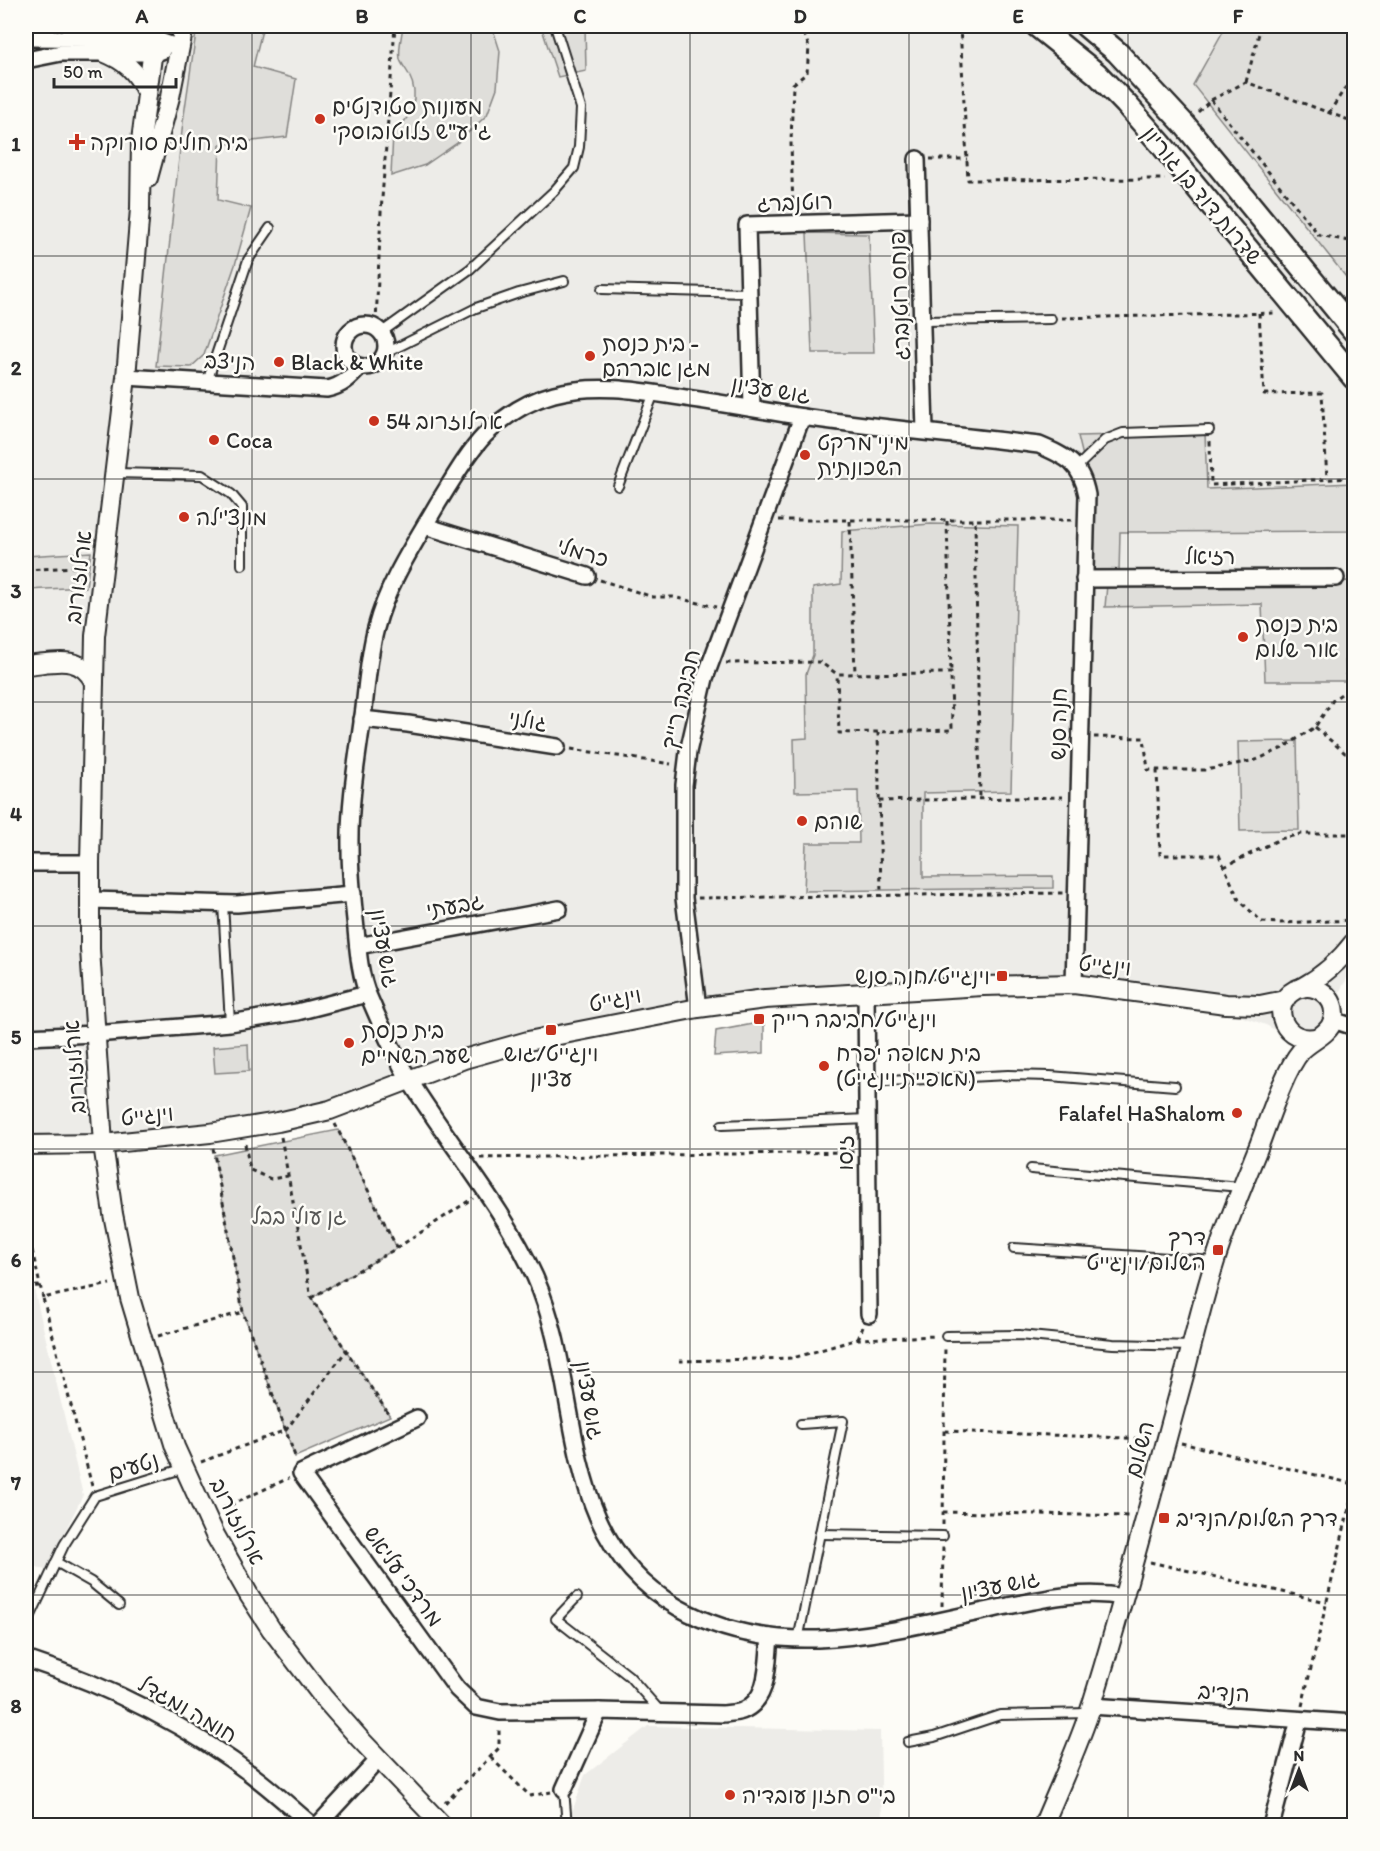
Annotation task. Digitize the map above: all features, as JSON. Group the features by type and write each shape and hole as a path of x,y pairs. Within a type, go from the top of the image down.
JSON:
{"main road":[{"name":"שדרות דוד בן גוריון","path":"1037,26 1097,74 1147,128 1354,378"},
{"name":"שדרות דוד בן גוריון","path":"1086,26 1117,52 1184,124 1354,331"}],"street":[{"name":"ארלוזורוב","path":"140,209 170,97 184,26"},
{"path":"26,38 154,39 180,48"},
{"name":"ארלוזורוב","path":"154,39 141,141 140,209 126,377 95,636 90,900 95,1034 103,1144 113,1214 126,1281 142,1341 176,1446 206,1516 243,1585 271,1629 323,1697 438,1820"},
{"path":"26,60 62,53 103,52 154,39"},
{"path":"103,52 119,58 130,67 146,92"},
{"name":"פנחס רוטנברג","path":"917,159 925,431"},
{"name":"רוטנברג","path":"752,408 747,293 747,225 919,220"},
{"path":"367,325 379,330 386,339 386,353 375,366 360,367 346,357 344,342 352,329 367,325"},
{"name":"הניצב","path":"126,377 327,389 338,387 360,367"},
{"name":"גוש עציון","path":"1077,467 1062,455 1039,445 802,417 612,388 582,389 551,395 526,404 482,438 457,473 425,526 387,596 375,630 362,719 350,845 358,946 367,994 409,1079 496,1204 534,1275 550,1316 559,1351 571,1430 593,1510 611,1543 629,1569 654,1592 684,1611 721,1626 770,1637 798,1640 840,1639 1053,1597 1102,1593 1124,1597"},
{"name":"חביבה רייך","path":"698,1008 684,898 686,766 695,715 710,663 802,417"},
{"name":"חנה סנש","path":"1074,984 1086,520 1086,488 1077,467"},
{"name":"כרמלי","path":"425,526 587,576"},
{"name":"רזיאל","path":"1084,579 1336,578"},
{"path":"71,662 87,653 95,636"},
{"path":"26,665 71,662 80,664 88,671 94,682"},
{"name":"גולני","path":"362,719 557,747"},
{"path":"26,863 90,863"},
{"path":"90,900 223,904 353,894"},
{"name":"גבעתי","path":"358,946 560,909"},
{"path":"1349,949 1339,969 1330,1027 1319,1037 1311,1039 1302,1039 1294,1035 1286,1027 1282,1008 1292,994 1321,978 1349,949"},
{"name":"וינגייט","path":"26,1145 103,1144 210,1133 278,1122 330,1110 464,1059 528,1041 698,1008 765,999 983,986 1074,984 1226,1004 1260,1005 1292,994"},
{"path":"1292,994 1314,988 1327,996 1333,1011 1354,1027"},
{"name":"זיסו","path":"866,992 869,1314"},
{"path":"26,1037 231,1023 297,1012 367,994"},
{"name":"וינגייט","path":"1226,1004 1265,1015 1286,1027"},
{"name":"השלום","path":"1283,1084 1287,1065 1286,1027"},
{"name":"השלום","path":"1043,1826 1090,1710 1147,1516 1215,1261 1283,1084 1301,1051 1319,1037"},
{"path":"301,1473 417,1418"},
{"name":"מרדכי עליאש","path":"301,1473 458,1689 476,1707 500,1712 599,1711 723,1714 742,1711 754,1704 763,1691 770,1637"},
{"name":"חומה ומגדל","path":"26,1659 120,1696 173,1724 224,1755 315,1826"},
{"name":"הנדיב","path":"1090,1710 1354,1723"},
{"path":"564,1789 599,1711"},
{"path":"1271,1826 1299,1720"},
{"path":"315,1826 379,1759"}],"lane":[{"path":"379,330 470,269 554,191 574,168 579,147 581,108 555,26"},
{"path":"207,382 248,260 270,228"},
{"path":"386,353 476,308 564,281"},
{"path":"602,289 747,293"},
{"path":"922,321 1051,319"},
{"path":"618,486 654,393"},
{"path":"1077,467 1105,440 1123,433 1209,430"},
{"path":"115,473 202,475 231,494 242,507 242,565"},
{"path":"223,904 231,1023"},
{"path":"867,1082 1008,1075 1175,1086"},
{"path":"722,1125 868,1119"},
{"path":"1030,1169 1242,1187"},
{"path":"1014,1248 1215,1261"},
{"path":"946,1336 1020,1335 1113,1344 1192,1346"},
{"path":"798,1640 843,1421 801,1424"},
{"name":"נטעים","path":"26,1626 64,1545 95,1496 185,1468"},
{"path":"820,1534 943,1536"},
{"path":"56,1562 92,1582 119,1605"},
{"path":"578,1597 556,1619 629,1676 661,1712"},
{"path":"908,1742 934,1737 1000,1715 1090,1710"},
{"path":"564,1789 567,1826"}],"path":[{"path":"379,330 381,212 395,26"},
{"path":"794,224 791,143 793,84 807,73 809,47 801,26"},
{"path":"960,26 968,180 1190,178"},
{"path":"1184,124 1212,100 1246,82 1261,26"},
{"path":"1329,113 1354,74"},
{"path":"1246,82 1354,122"},
{"path":"1212,100 1319,235 1354,242"},
{"path":"917,159 967,159"},
{"path":"1051,319 1300,312"},
{"path":"1259,313 1264,394 1322,393 1327,479"},
{"path":"1209,430 1211,485 1354,478"},
{"path":"763,520 1086,520"},
{"path":"850,521 855,674"},
{"path":"837,674 838,733 952,730 947,521"},
{"path":"975,521 980,799"},
{"path":"26,570 102,566"},
{"name":"כרמלי","path":"587,576 653,597 673,597 730,610"},
{"path":"1080,737 1144,738 1148,770 1206,770 1256,760 1283,748 1315,728 1333,700 1348,689 1350,656 1354,656"},
{"path":"710,663 820,662 837,674 951,673"},
{"path":"1315,728 1345,753 1354,753"},
{"path":"878,732 881,896"},
{"name":"גולני","path":"557,747 686,766"},
{"path":"1157,770 1160,855 1219,855 1239,900 1262,921 1280,923 1354,920"},
{"path":"879,801 1079,797"},
{"path":"1224,867 1280,839 1301,834 1354,834"},
{"path":"684,898 1076,893"},
{"path":"330,1110 397,1248"},
{"path":"278,1122 311,1298 397,1428"},
{"path":"242,1128 250,1170 272,1179 288,1176"},
{"path":"206,1516 301,1473 243,1312 210,1133"},
{"path":"464,1158 868,1152"},
{"path":"311,1298 397,1248 486,1190"},
{"path":"26,1224 95,1496"},
{"path":"43,1298 126,1281"},
{"path":"26,1287 40,1286"},
{"path":"142,1341 243,1312"},
{"path":"678,1361 793,1358 858,1339 946,1336 942,1619"},
{"path":"185,1468 285,1430 346,1351"},
{"path":"944,1431 1166,1440 1354,1485 1299,1720"},
{"path":"943,1512 1147,1516"},
{"path":"1134,1559 1327,1602"},
{"path":"438,1820 499,1748 500,1712"},
{"path":"491,1758 530,1796 564,1789"}],"shaded area":[{"path":"26,26 1354,26 1354,967 1312,1051 1266,1025 1240,1016 1078,994 935,998 787,1006 646,1028 521,1052 465,1068 348,1113 305,1126 236,1138 117,1151 26,1153"},
{"path":"26,1255 83,1495 46,1569 26,1565"},
{"name":"בי\"ס חזון עובדיה","path":"648,1726 880,1731 882,1825 576,1826 571,1815 585,1775"}],"green space":[{"path":"197,26 263,26 253,67 296,79 287,137 220,145 218,200 251,208 235,265 204,355 191,367 156,366 183,122"},
{"path":"403,26 492,26 500,51 497,88 487,115 457,143 425,165 391,176 393,133 405,121 414,100 412,83 400,59"},
{"path":"541,26 585,26 586,71 558,77"},
{"path":"1226,26 1354,26 1354,287 1193,85"},
{"path":"807,233 869,234 874,353 812,353"},
{"path":"1205,433 1207,489 1354,483 1354,531 1120,532 1119,573 1092,574 1094,502 1078,436"},
{"path":"931,524 1018,526 1011,791 923,793 923,877 1053,876 1053,888 804,891 806,843 859,843 858,791 795,792 794,739 807,738 806,674 813,655 813,588 841,584 842,531"},
{"path":"91,552 86,587 26,590 26,556"},
{"path":"1354,581 1354,651 1345,651 1346,681 1265,681 1262,604 1105,607 1107,585"},
{"path":"1297,741 1299,830 1240,831 1238,742"},
{"path":"764,1022 764,1053 714,1056 716,1031"},
{"path":"248,1044 249,1071 215,1073 213,1047"},
{"name":"גן עולי בבל","path":"338,1130 397,1248 311,1298 390,1416 295,1457 243,1312 214,1155"},
{"path":"765,1822 872,1822 872,1825 765,1826"}],"place":[{"name":"מעונות סטודנטים ג' ע\"ש זלוטובוסקי","path":"320,119"},
{"name":"בית חולים סורוקה","path":"77,142"},
{"name":"בית כנסת - מגן אברהם","path":"590,356"},
{"name":"Black & White","path":"279,362"},
{"name":"ארלוזרוב 54","path":"374,421"},
{"name":"Coca","path":"214,440"},
{"name":"מיני מרקט השכונתית","path":"805,455"},
{"name":"מונצ'ילה","path":"184,517"},
{"name":"בית כנסת אור שלום","path":"1243,637"},
{"name":"שוהם","path":"802,821"},
{"name":"וינגייט/חנה סנש","path":"1002,976"},
{"name":"וינגייט/חביבה רייק","path":"759,1019"},
{"name":"וינגייט/גוש עציון","path":"551,1030"},
{"name":"בית כנסת שער השמיים","path":"349,1043"},
{"name":"בית מאפה יפרח (מאפיית וינגייט)","path":"824,1066"},
{"name":"Falafel HaShalom","path":"1237,1113"},
{"name":"דרך השלום/וינגייט","path":"1218,1250"},
{"name":"דרך השלום/הנדיב","path":"1164,1518"},
{"name":"בי\"ס חזון עובדיה","path":"730,1795"}]}
